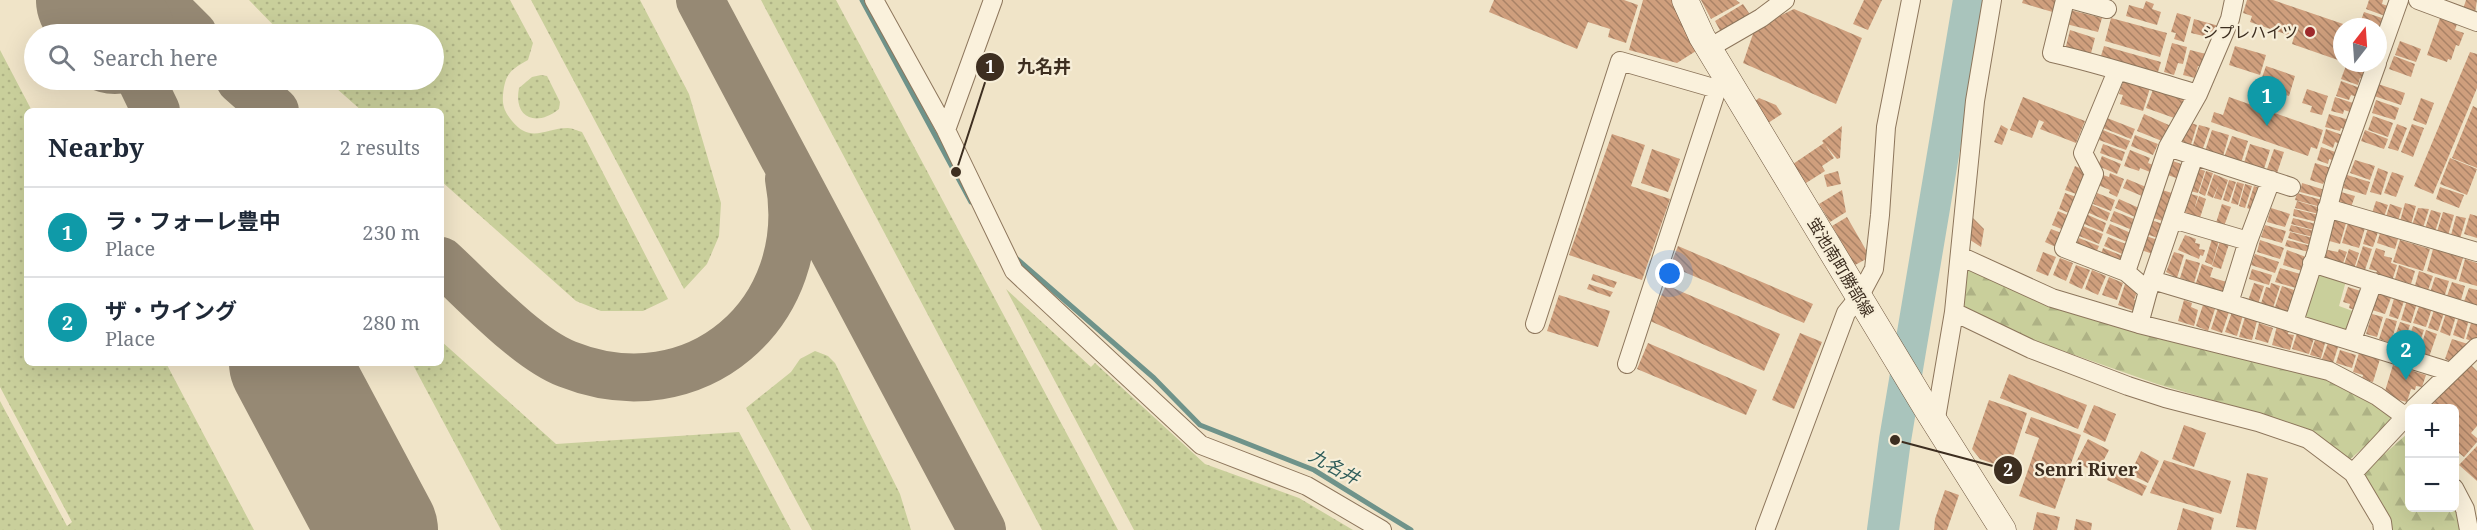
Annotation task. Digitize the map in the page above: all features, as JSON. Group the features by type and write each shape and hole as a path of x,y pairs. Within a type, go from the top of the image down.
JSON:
{"street":[{"path":"874,0 946,130 1014,271 1201,445 1307,486 1382,530"},
{"path":"946,130 993,0"},
{"name":"蛍池南町勝部線","path":"1685,0 1709,48 1723,86 1865,307 2002,530"},
{"path":"1709,48 1761,18 1785,0"},
{"path":"1765,530 1846,313 1865,307 1874,269 1881,215 1886,127 1911,0"},
{"path":"1931,417 1954,312 1975,101 1992,0"},
{"path":"2065,0 2052,53 2095,63 2198,94"},
{"path":"2074,0 2107,9"},
{"path":"2126,272 2168,147 2198,94 2230,19 2234,0"},
{"path":"2387,33 2399,0"},
{"path":"2418,0 2438,3 2477,22"},
{"path":"1535,324 1620,61 1723,86 1627,364"},
{"path":"2117,71 2084,153 2094,174 2064,248 2126,272 2150,285 2229,303 2451,372"},
{"path":"2294,322 2327,208 2373,72"},
{"path":"2168,147 2291,187"},
{"path":"2139,324 2194,156"},
{"path":"2229,303 2248,241 2271,180"},
{"path":"2327,208 2477,252"},
{"path":"2173,219 2248,241"},
{"path":"1960,256 2052,298 2139,324 2329,371 2405,411"},
{"path":"2312,263 2477,315"},
{"path":"2352,340 2373,282"},
{"path":"1954,312 2031,350 2128,386 2258,422 2308,440 2353,473 2382,522 2383,530"},
{"path":"2420,404 2451,372 2476,351"},
{"path":"2353,473 2405,419"},
{"path":"2459,498 2465,509 2469,530"}],"green space":[{"path":"249,0 510,0 533,43 528,60 507,77 503,99 506,112 519,128 526,132 538,133 568,128 582,132 668,299 643,311 601,311 576,301 444,184 444,108 359,108 338,90 444,90 444,24 272,24"},
{"path":"531,0 640,0 689,94 721,203 719,236 707,264 684,289"},
{"path":"761,0 836,0 1118,530 1042,530"},
{"path":"0,50 30,108 24,108 24,366 168,366 254,530 0,530 0,401 67,526 72,522 0,387"},
{"path":"547,76 560,102 559,109 543,118 528,117 520,107 519,88 532,77"},
{"path":"1964,262 2327,377 2398,417 2347,462 2236,407 2157,384 2035,341 1959,308"},
{"path":"2322,274 2346,281 2339,306 2358,313 2346,334 2307,322 2305,317 2316,277"},
{"path":"1006,289 1091,367 1095,363 1205,464 1299,498 1353,530 1134,530"},
{"path":"444,344 556,444 739,432 791,530 501,530 414,366 444,366"},
{"path":"815,351 828,356 835,363 900,494 911,530 812,530 746,408 791,372 800,359"},
{"path":"2405,436 2405,512 2457,512 2461,530 2390,530 2362,474"}],"building":[{"path":"1494,0 1624,0 1638,5 1626,43 1608,37 1610,29 1588,22 1577,49 1489,12"},
{"path":"1643,0 1673,0 1696,51 1677,63 1629,50"},
{"path":"1701,0 1736,0 1740,3 1711,19"},
{"path":"1864,0 1882,0 1868,30 1853,24"},
{"path":"2023,0 2060,0 2056,13 2022,3"},
{"name":"シプレハイツ","path":"2247,0 2273,0 2333,21 2333,58 2292,44 2294,37 2250,22 2252,16 2243,13"},
{"path":"2369,0 2383,0 2382,4 2388,6 2385,16 2366,9"},
{"path":"2466,0 2477,0 2475,13 2463,9"},
{"path":"2146,1 2154,4 2152,9 2161,12 2157,25 2126,16 2129,5 2143,9"},
{"path":"1743,4 1751,16 1722,34 1715,21"},
{"path":"1794,9 1862,38 1836,104 1743,63 1755,28"},
{"path":"2070,10 2102,18 2098,32 2066,24"},
{"path":"2364,12 2382,18 2362,18"},
{"path":"2177,13 2191,17 2184,42 2174,39 2176,33 2171,32"},
{"path":"2111,18 2167,33 2160,57 2105,41"},
{"path":"2440,18 2457,24 2455,30 2464,33 2459,46 2456,45 2451,60 2448,59 2447,62 2427,55"},
{"path":"2194,19 2219,26 2216,39 2191,33"},
{"path":"2070,30 2095,38 2090,57 2065,50"},
{"path":"2400,41 2421,49 2416,62 2395,55"},
{"path":"2172,43 2187,47 2183,64 2178,63 2174,75 2164,72"},
{"path":"2104,46 2161,62 2157,75 2100,59"},
{"path":"2235,46 2266,55 2260,75 2229,65"},
{"path":"2190,50 2206,54 2203,67 2198,66 2195,78 2183,75"},
{"path":"2470,52 2477,54 2477,88 2433,194 2414,186"},
{"path":"2394,56 2415,64 2411,77 2389,69"},
{"path":"2266,66 2295,76 2289,96 2259,86"},
{"path":"2344,72 2367,72 2364,79 2360,78 2358,85 2341,79"},
{"path":"2127,80 2150,88 2143,111 2120,104 2123,95 2119,94 2122,84"},
{"path":"2341,81 2360,88 2357,97 2351,95 2349,100 2336,96"},
{"path":"2378,84 2405,93 2401,105 2374,96"},
{"path":"2154,87 2185,99 2177,119 2146,108"},
{"path":"2307,89 2328,96 2322,115 2310,112 2312,106 2302,103"},
{"path":"2023,97 2085,121 2076,143 2040,129 2044,122 2039,120 2032,138 2010,130"},
{"path":"2229,97 2323,130 2317,149 2311,147 2308,156 2211,122 2214,112 2223,115"},
{"path":"2335,97 2356,104 2353,113 2344,110 2343,114 2331,111"},
{"path":"1759,98 1776,105 1782,114 1768,123 1754,102"},
{"path":"2421,98 2434,103 2426,125 2413,120"},
{"path":"2376,100 2399,108 2395,120 2372,113"},
{"path":"2473,106 2477,108 2477,168 2452,158"},
{"path":"2144,114 2171,126 2162,141 2137,131"},
{"path":"2329,114 2349,120 2346,130 2341,128 2340,131 2325,127"},
{"path":"2373,116 2393,123 2388,137 2368,130"},
{"path":"2107,118 2135,129 2131,139 2103,128"},
{"path":"2188,122 2197,125 2190,148 2180,144"},
{"path":"2397,124 2407,128 2398,151 2388,148"},
{"path":"2412,124 2424,128 2413,157 2401,152"},
{"path":"2001,125 2008,129 2002,145 1994,142"},
{"path":"2199,125 2210,128 2202,151 2192,148"},
{"path":"1842,126 1840,158 1837,159 1822,141"},
{"path":"2326,129 2345,136 2342,145 2335,142 2333,148 2322,143"},
{"path":"2103,130 2130,141 2126,150 2099,140"},
{"path":"2212,130 2229,135 2223,156 2205,151"},
{"path":"2365,130 2388,139 2384,149 2361,141"},
{"path":"1612,134 1645,145 1631,186 1670,199 1642,280 1569,255"},
{"path":"2135,135 2158,144 2153,155 2131,146"},
{"path":"2232,136 2248,141 2240,166 2223,160"},
{"path":"1824,143 1834,158 1822,166 1825,171 1806,183 1793,164"},
{"path":"2103,144 2125,152 2122,161 2100,153"},
{"path":"2250,144 2270,150 2263,172 2243,166"},
{"path":"2321,147 2338,153 2335,161 2329,159 2328,164 2317,160"},
{"path":"1652,149 1680,159 1668,192 1641,183"},
{"path":"2274,149 2284,152 2276,176 2266,172"},
{"path":"2130,150 2150,158 2148,163 2153,165 2150,172 2124,166"},
{"path":"2102,156 2121,164 2117,174 2098,166"},
{"path":"2450,158 2477,169 2467,195 2440,184"},
{"path":"2170,160 2184,165 2179,179 2165,174"},
{"path":"2355,160 2375,166 2370,180 2350,173"},
{"path":"2315,163 2331,168 2323,184 2310,180"},
{"path":"2075,166 2087,171 2079,195 2065,190"},
{"path":"2197,168 2205,171 2198,193 2190,191"},
{"path":"2378,168 2388,172 2381,195 2370,192"},
{"path":"1838,171 1841,184 1827,187 1824,175"},
{"path":"2206,171 2213,173 2205,196 2199,193"},
{"path":"2392,172 2404,176 2396,197 2384,193"},
{"path":"2110,173 2124,179 2117,197 2109,193 2110,190 2098,185 2103,175 2109,177"},
{"path":"2214,174 2228,180 2221,200 2214,198 2219,184 2213,198 2207,195"},
{"path":"2347,175 2370,182 2366,195 2343,188"},
{"path":"2127,179 2146,187 2142,196 2123,188"},
{"path":"2229,180 2236,182 2229,202 2223,200"},
{"path":"2237,182 2244,184 2238,205 2231,203"},
{"path":"2302,183 2325,190 2323,198 2300,192"},
{"path":"2245,184 2252,186 2245,208 2239,206"},
{"path":"2254,186 2262,189 2255,211 2247,208"},
{"path":"2440,187 2464,195 2459,208 2436,199"},
{"path":"2159,189 2175,194 2166,222 2150,217"},
{"path":"1842,190 1846,212 1830,222 1819,204"},
{"path":"2341,192 2355,196 2351,207 2338,203"},
{"path":"2065,193 2079,198 2076,206 2072,205 2069,213 2059,209"},
{"path":"2097,193 2115,200 2111,211 2093,204"},
{"path":"2297,193 2322,200 2321,207 2295,200"},
{"path":"2191,194 2198,196 2194,210 2199,196 2206,199 2199,221 2184,216"},
{"path":"2119,199 2139,208 2135,217 2115,208"},
{"path":"2297,201 2321,208 2319,214 2295,208"},
{"path":"2376,201 2388,205 2383,220 2371,216"},
{"path":"2405,203 2416,206 2410,228 2399,225"},
{"path":"2090,204 2110,213 2107,221 2087,212"},
{"path":"2222,204 2231,207 2223,229 2215,226"},
{"path":"2390,204 2402,208 2397,224 2385,220"},
{"path":"2271,208 2290,214 2285,227 2267,222"},
{"path":"2418,208 2429,209 2422,231 2411,228"},
{"path":"2294,209 2319,215 2317,222 2293,216"},
{"path":"2431,210 2441,213 2434,235 2424,232"},
{"path":"2058,211 2072,217 2066,231 2052,225"},
{"path":"2114,211 2134,219 2130,229 2110,221"},
{"path":"2443,212 2454,215 2447,239 2436,235"},
{"path":"2086,214 2106,223 2103,232 2082,223"},
{"path":"2470,214 2477,216 2477,238 2464,234"},
{"path":"1970,215 1984,229 1981,247 1967,238"},
{"path":"2456,216 2466,218 2459,242 2450,239"},
{"path":"1847,217 1870,257 1855,265 1832,226"},
{"path":"2293,218 2316,224 2314,230 2291,224"},
{"path":"2332,219 2346,223 2340,244 2326,240"},
{"path":"2151,220 2166,225 2161,239 2146,234"},
{"path":"2348,223 2365,228 2359,248 2342,243"},
{"path":"2110,224 2131,233 2127,242 2106,233"},
{"path":"2265,225 2286,231 2282,243 2261,237"},
{"path":"2291,225 2315,231 2313,237 2289,231"},
{"path":"2083,226 2103,234 2099,244 2079,236"},
{"path":"2368,228 2378,232 2373,247 2363,244"},
{"path":"2051,229 2064,234 2058,248 2045,242"},
{"path":"2290,232 2313,238 2311,245 2288,238"},
{"path":"2380,233 2398,239 2395,249 2377,243"},
{"path":"2185,235 2196,239 2195,243 2200,244 2199,249 2205,250 2199,259 2178,250"},
{"path":"2146,236 2161,241 2156,255 2141,250"},
{"path":"2108,237 2126,244 2122,254 2104,246"},
{"path":"2079,238 2099,246 2095,255 2075,246"},
{"path":"2212,239 2219,241 2212,265 2205,262"},
{"path":"2260,240 2284,248 2280,259 2257,252"},
{"path":"2287,240 2311,246 2309,252 2285,246"},
{"path":"2400,240 2430,249 2423,271 2393,262"},
{"path":"2220,241 2229,244 2221,269 2212,266"},
{"path":"1678,246 1813,304 1804,323 1670,266"},
{"path":"2363,246 2372,249 2365,270 2356,267"},
{"path":"2103,248 2123,256 2119,265 2100,257"},
{"path":"2376,248 2385,251 2384,256 2392,258 2391,263 2397,265 2392,281 2375,275 2377,271 2369,269"},
{"path":"2323,249 2338,252 2339,249 2347,252 2342,266 2320,258"},
{"path":"2349,249 2359,253 2354,269 2344,265"},
{"path":"2433,249 2463,258 2456,280 2427,271"},
{"path":"2287,250 2306,257 2302,271 2283,265"},
{"path":"2043,252 2056,257 2048,276 2036,271"},
{"path":"2174,252 2184,255 2177,278 2166,272"},
{"path":"2255,254 2279,262 2275,273 2251,265"},
{"path":"2060,258 2073,263 2066,281 2053,275"},
{"path":"2186,259 2200,263 2194,283 2180,278"},
{"path":"2465,259 2477,263 2477,286 2459,281"},
{"path":"2202,264 2213,268 2210,277 2230,283 2226,296 2195,286"},
{"path":"2076,265 2090,270 2082,289 2069,283"},
{"path":"2399,265 2415,271 2411,284 2395,279"},
{"path":"2280,268 2300,274 2296,288 2275,282"},
{"path":"2252,269 2272,275 2269,285 2249,279"},
{"path":"2092,270 2106,276 2098,295 2085,289"},
{"path":"2419,271 2433,276 2427,293 2414,289"},
{"path":"1593,274 1617,282 1614,288 1591,280"},
{"path":"2109,277 2123,283 2117,300 2102,295"},
{"path":"2435,277 2449,281 2444,298 2430,293"},
{"path":"2452,282 2465,286 2461,300 2447,296"},
{"path":"2254,283 2264,286 2257,307 2247,304"},
{"path":"2271,283 2280,286 2272,311 2260,307 2266,287 2270,288"},
{"path":"1589,284 1613,292 1610,297 1587,289"},
{"path":"2125,284 2138,289 2134,300 2138,301 2134,311 2118,305"},
{"path":"1666,285 1780,334 1764,371 1650,321"},
{"path":"2282,286 2297,291 2293,304 2290,303 2286,314 2274,310"},
{"path":"2348,287 2364,292 2358,311 2349,308 2350,304 2343,302"},
{"path":"2469,288 2477,290 2477,309 2463,304"},
{"path":"2383,292 2392,295 2385,314 2372,310 2376,297"},
{"path":"1559,295 1610,311 1598,347 1547,331"},
{"path":"2395,295 2405,298 2398,319 2389,316"},
{"path":"2184,300 2192,303 2191,307 2198,310 2194,326 2178,321"},
{"path":"2407,300 2417,303 2411,323 2401,320"},
{"path":"2420,304 2432,308 2426,327 2413,323"},
{"path":"2203,305 2215,309 2208,331 2196,326"},
{"path":"2218,308 2229,312 2222,333 2211,329"},
{"path":"2434,310 2444,313 2438,331 2428,328"},
{"path":"2232,312 2243,315 2237,336 2225,332"},
{"path":"2446,313 2456,316 2450,336 2440,332"},
{"path":"2372,314 2383,317 2377,337 2366,334"},
{"path":"2459,316 2469,319 2464,339 2453,335"},
{"path":"2245,317 2257,321 2252,340 2239,337"},
{"path":"2386,318 2397,321 2391,343 2379,339"},
{"path":"2472,320 2477,322 2477,337 2472,341 2466,339"},
{"path":"2400,322 2410,325 2402,349 2392,345"},
{"path":"2259,323 2273,328 2268,343 2255,339"},
{"path":"2277,326 2289,330 2288,334 2294,335 2290,350 2272,345"},
{"path":"2413,326 2424,330 2416,353 2405,349"},
{"path":"2426,330 2437,334 2429,357 2419,354"},
{"path":"1800,333 1822,342 1794,409 1772,400"},
{"path":"2297,333 2314,338 2309,354 2292,349"},
{"path":"2452,339 2468,344 2450,361 2445,359"},
{"path":"2315,340 2325,343 2321,358 2310,355"},
{"path":"1648,343 1757,390 1746,415 1637,369"},
{"path":"2328,343 2338,347 2333,363 2322,359"},
{"path":"2340,350 2356,355 2352,368 2336,363"},
{"path":"2359,353 2380,359 2373,382 2362,379 2363,375 2353,372"},
{"path":"2470,364 2477,371 2477,426 2471,433 2477,438 2477,442 2464,457 2459,453 2459,404 2433,404"},
{"path":"2393,365 2426,375 2422,387 2416,386 2415,390 2411,389 2407,402 2395,399 2385,391"},
{"path":"2009,374 2087,405 2078,429 2000,398"},
{"path":"1989,400 2027,413 2009,469 1980,459 1972,449"},
{"path":"2094,405 2116,414 2105,442 2083,432"},
{"path":"2031,417 2081,435 2055,509 2019,496 2039,438 2025,433"},
{"path":"2184,425 2206,433 2194,467 2172,459"},
{"path":"2088,439 2109,450 2097,473 2076,462"},
{"path":"2477,446 2477,481 2459,465"},
{"path":"2141,451 2159,461 2148,483 2130,474"},
{"path":"2164,460 2231,481 2221,514 2150,493"},
{"path":"2111,470 2147,486 2142,496 2107,480"},
{"path":"2247,473 2268,478 2256,530 2236,527"},
{"path":"1945,490 1959,495 1947,530 1934,530 1935,519"},
{"path":"2183,508 2214,518 2211,530 2177,530"},
{"path":"2037,512 2060,517 2057,530 2033,530"},
{"path":"2076,519 2092,523 2091,530 2074,530"}],"waterway":[{"name":"九名井","path":"862,0 971,202"},
{"path":"1883,530 1895,440 1969,0"},
{"name":"九名井","path":"1017,259 1154,378 1200,425 1314,470 1411,530"}],"taxiway":[{"path":"107,0 117,24"},
{"path":"159,0 183,24"},
{"path":"700,0 982,530"},
{"path":"146,90 155,108"},
{"path":"251,90 272,108"},
{"path":"444,264 518,333 551,356 567,364 614,376 659,375 700,363 735,341 763,310 783,272 792,228 789,179"}],"runway":[{"path":"96,0 109,24"},
{"path":"291,366 378,530"}],"place":[{"name":"シプレハイツ","path":"2310,32"},
{"name":"ラ・フォーレ豊中","path":"2267,126"},
{"name":"九名井","path":"956,172"},
{"name":"ザ・ウイング","path":"2406,380"},
{"name":"Senri River","path":"1895,440"}]}
